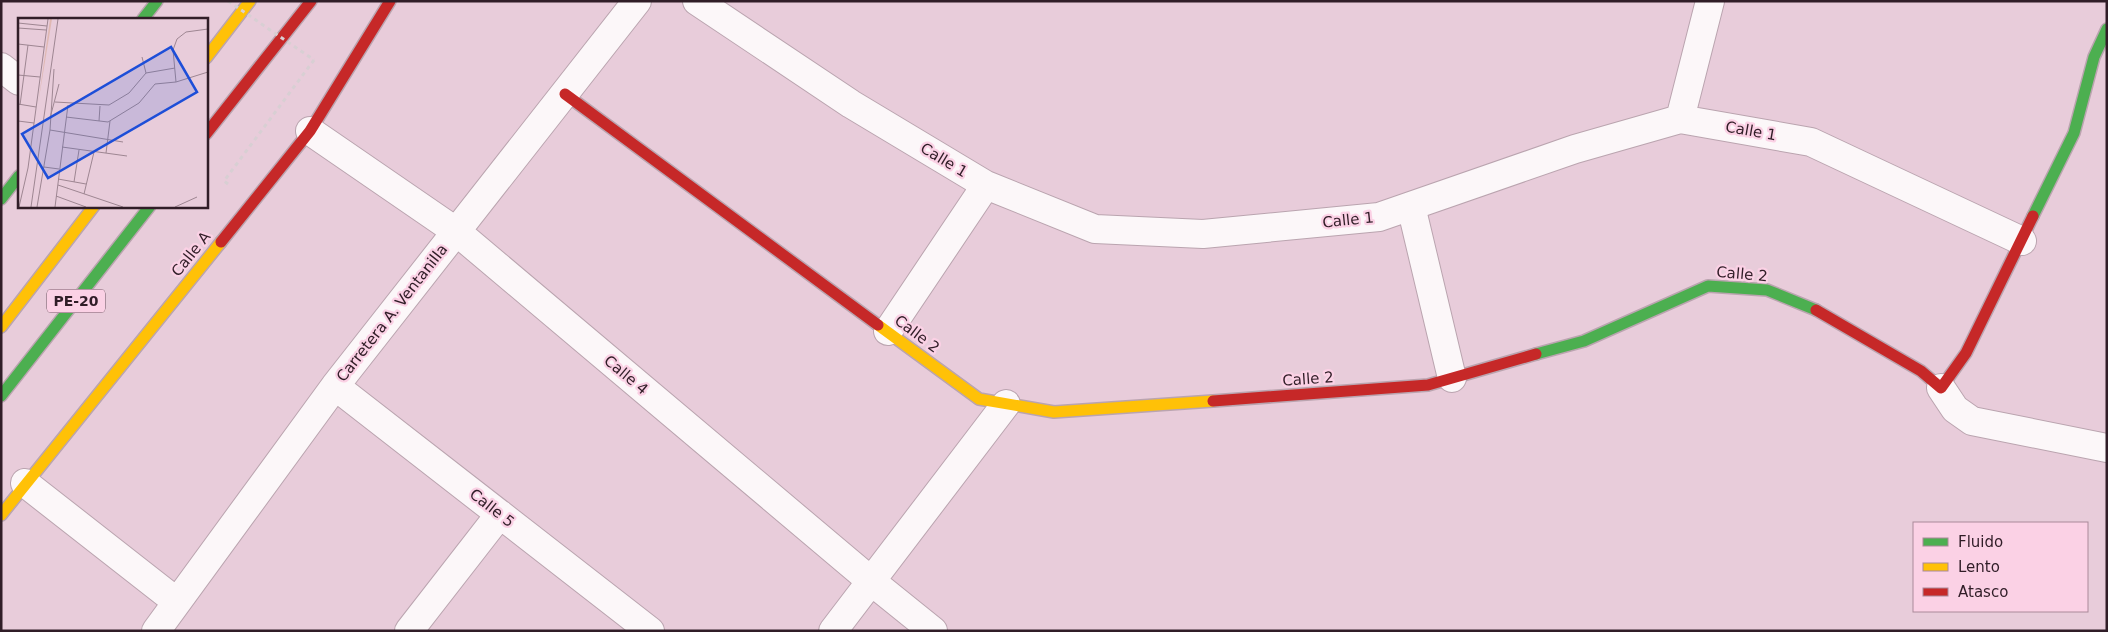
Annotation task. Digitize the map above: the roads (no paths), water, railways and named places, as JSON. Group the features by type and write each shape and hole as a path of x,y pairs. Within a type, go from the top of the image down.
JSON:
{"main road":[{"path":"144,18 157,1"},
{"path":"208,55 250,1"},
{"path":"208,131 311,1"},
{"name":"Calle A","path":"1,515 310,131 392,3"},
{"path":"1941,388 1966,353 2074,133 2094,56 2107,29"},
{"name":"Calle 2","path":"564,94 979,399 1054,412 1428,385 1584,341 1708,286 1767,290 1813,308 1921,371 1941,388"},
{"path":"1,199 18,177"},
{"name":"PE-20","path":"1,327 92,208"},
{"name":"PE-20","path":"1,396 148,208"}],"street":[{"name":"Carretera A. Ventanilla","path":"156,631 335,386 637,1"},
{"name":"Calle 1","path":"697,1 851,104 986,185 1095,229 1203,234 1379,217 1575,149 1680,119 1812,142 2022,241"},
{"path":"1680,119 1710,1"},
{"path":"1,67 18,80"},
{"name":"Calle 4","path":"310,131 457,232 870,581 932,631"},
{"path":"888,331 986,185"},
{"path":"1411,206 1452,378"},
{"name":"Calle 5","path":"335,386 646,630"},
{"path":"1941,388 1955,409 1972,421 2107,448"},
{"path":"833,631 1006,404"},
{"path":"25,483 177,602"},
{"path":"409,631 500,514"}]}
